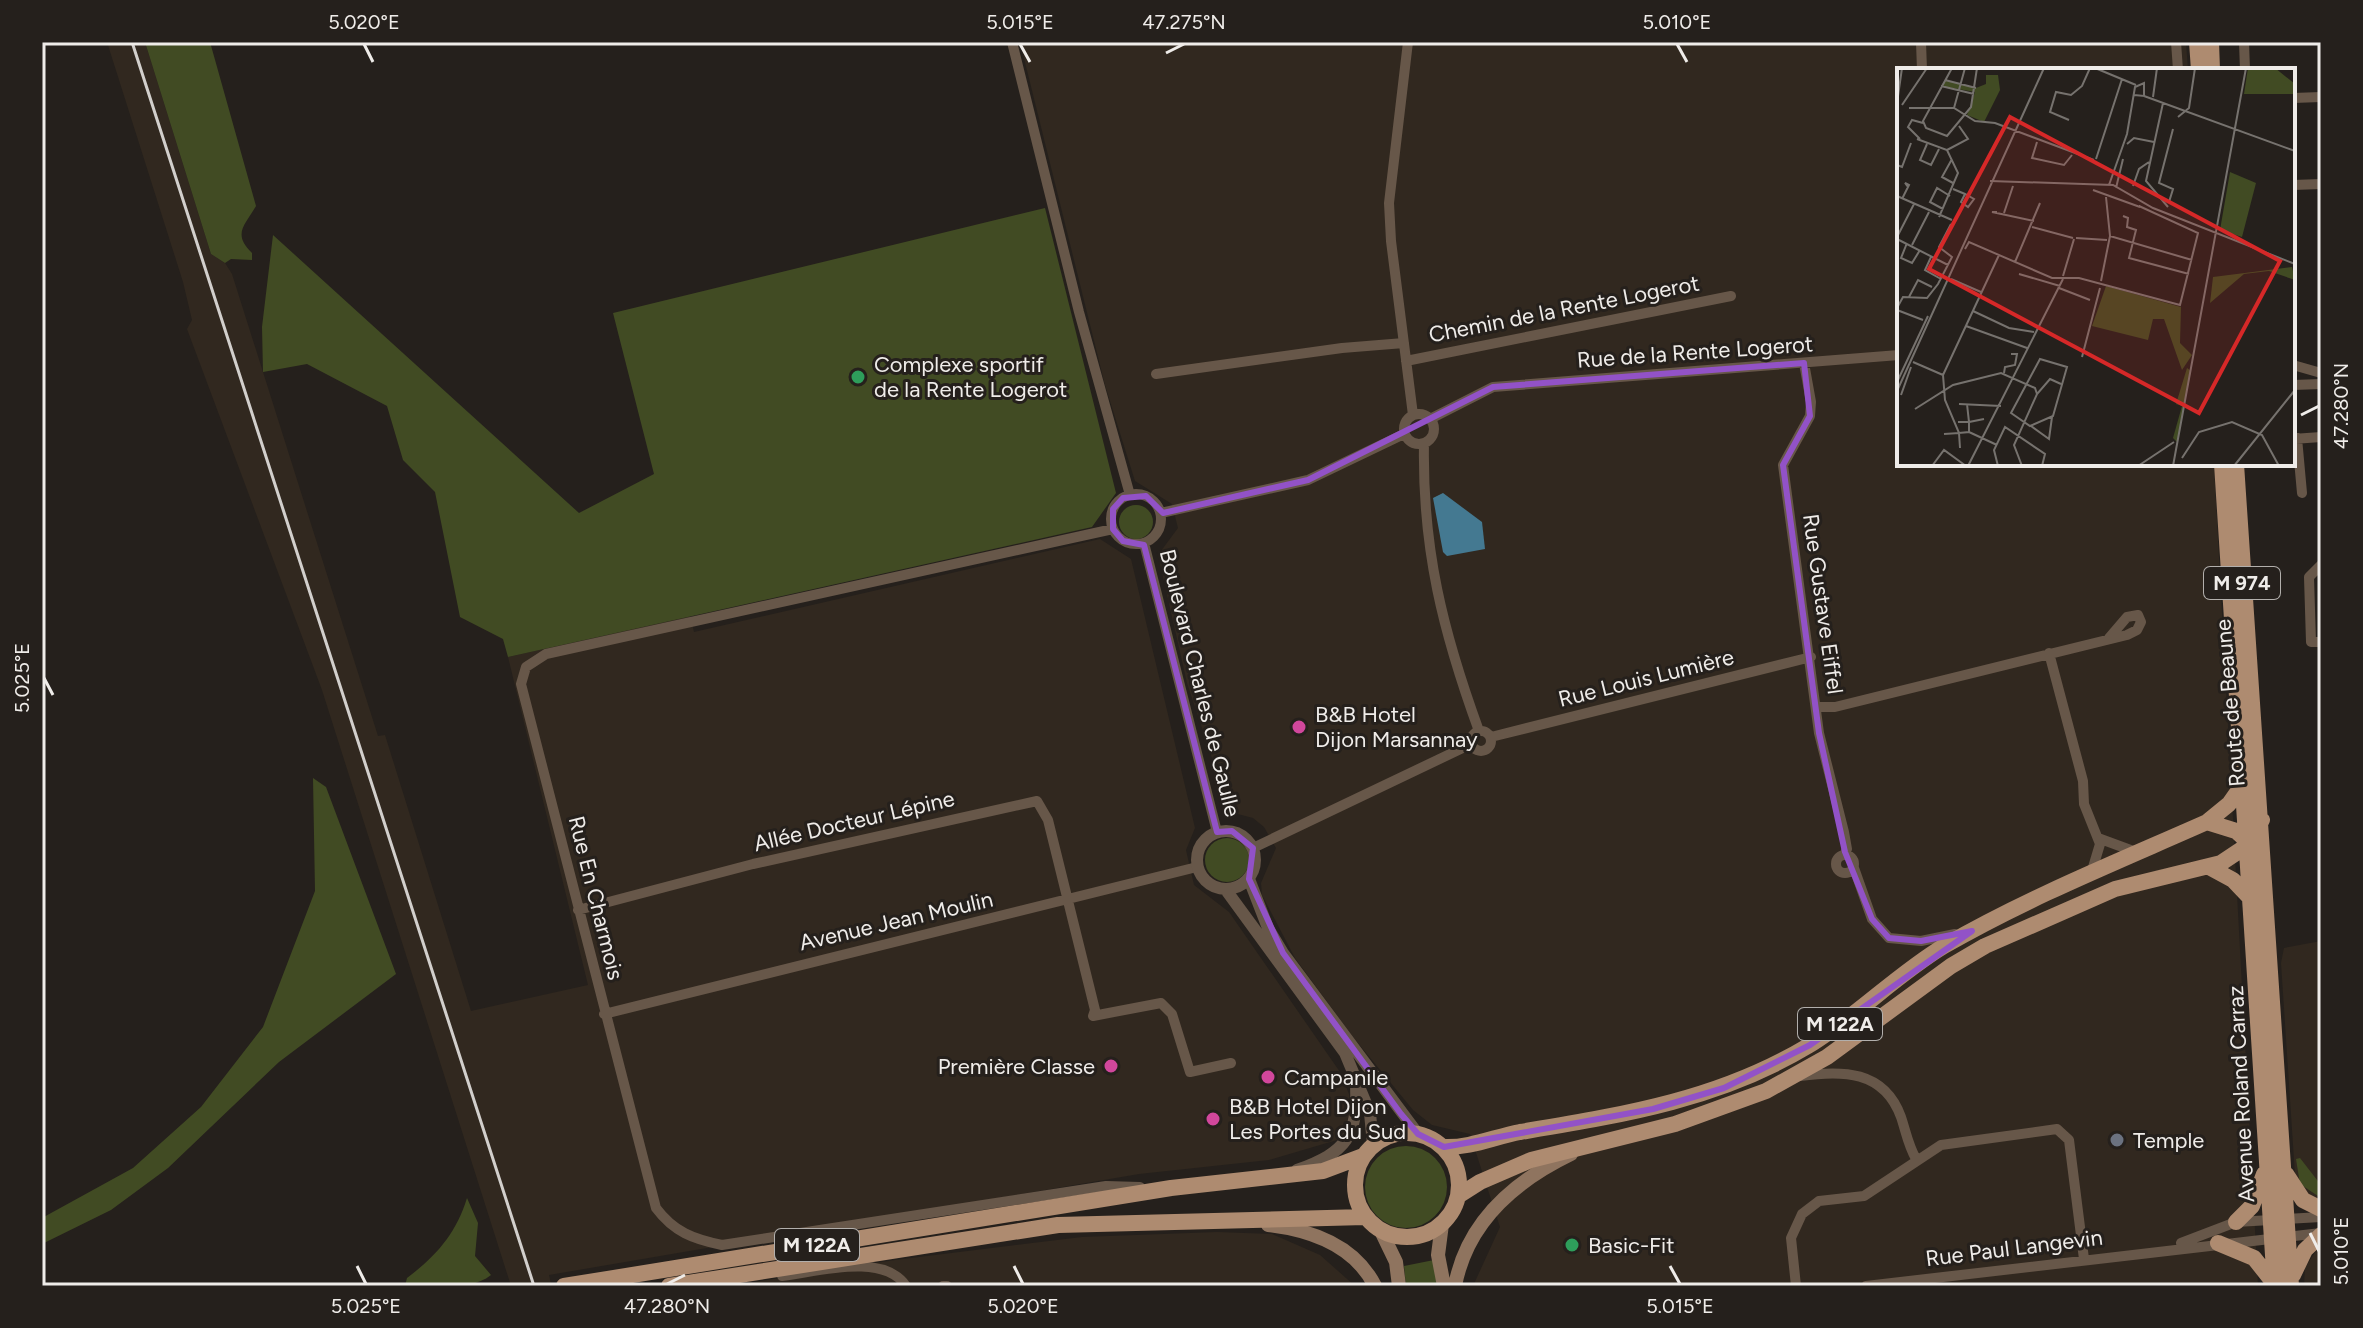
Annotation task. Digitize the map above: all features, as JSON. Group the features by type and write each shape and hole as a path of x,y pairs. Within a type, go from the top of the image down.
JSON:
{"main road":[{"path":"2197,42 2199,68"},
{"path":"2211,42 2212,68"},
{"name":"Route de Beaune","path":"2222,466 2252,900"},
{"name":"Route de Beaune","path":"2236,466 2269,939"},
{"name":"M 122A","path":"1444,1147 1653,1109 1724,1088 1810,1045 1918,964 1972,931 2207,822 2229,804 2243,784"},
{"name":"M 122A","path":"1458,1196 1480,1182 1531,1160 1704,1115 1794,1077 1859,1035 1951,966 1985,946 2115,889 2209,867 2232,858 2262,820"},
{"path":"2207,822 2236,831 2264,859"},
{"path":"2209,867 2233,880 2252,900"},
{"name":"Avenue Roland Carraz","path":"2252,900 2286,1284"},
{"name":"Avenue Roland Carraz","path":"2269,939 2275,1167"},
{"path":"1399,1286 1396,1262 1381,1231 1365,1217 1355,1193 1357,1167 1368,1150 1402,1133 1418,1134 1444,1147 1457,1170 1458,1196 1442,1224 1438,1255 1444,1286"},
{"path":"1455,1286 1465,1252 1495,1206 1530,1176 1590,1145"},
{"name":"M 122A","path":"564,1286 1171,1188 1331,1169 1368,1150"},
{"path":"2236,1222 2252,1206 2275,1167 2303,1200 2321,1209"},
{"name":"M 122A","path":"669,1286 1058,1225 1365,1217"},
{"path":"1224,1221 1284,1227 1339,1246 1359,1260 1375,1286"},
{"path":"1381,1231 1412,1237 1442,1224"},
{"path":"2218,1243 2254,1258 2286,1284 2305,1250 2321,1234"}],"street":[{"path":"1012,42 1079,312 1130,495"},
{"path":"1408,42 1389,203 1413,415"},
{"path":"1921,42 1922,68"},
{"path":"2176,42 2178,68"},
{"path":"2244,42 2245,68"},
{"path":"2295,98 2321,97"},
{"path":"2295,185 2321,184"},
{"name":"Chemin de la Rente Logerot","path":"1406,361 1731,296"},
{"path":"1156,374 1342,348 1404,343"},
{"name":"Rue de la Rente Logerot","path":"1430,419 1493,387 1897,355"},
{"name":"Rue Gustave Eiffel","path":"1804,363 1811,402 1810,416 1783,465 1818,707 1819,733 1847,849 1844,855"},
{"path":"2295,366 2321,373"},
{"path":"2295,385 2321,384"},
{"path":"1404,434 1406,421 1413,415 1422,414 1430,419 1433,433 1424,443 1422,491 1430,561 1448,643 1479,731 1491,737 1486,751 1475,750 1471,744"},
{"path":"1161,513 1308,480 1404,434"},
{"path":"1404,434 1415,444 1424,443"},
{"path":"2302,493 2295,439 2321,437"},
{"path":"1130,495 1146,496 1161,513 1159,529 1144,543 1123,541 1113,529 1113,509 1130,495"},
{"name":"Rue En Charmois","path":"1113,529 533,660 522,675 521,684 653,1197 666,1221 690,1239 722,1245 1106,1186 1171,1188"},
{"name":"Boulevard Charles de Gaulle","path":"1144,543 1217,832"},
{"path":"2321,565 2309,577 2311,642 2321,642"},
{"path":"1818,707 1835,707 2109,638"},
{"path":"2049,653 2083,781 2084,804 2098,838 2099,853 2091,874"},
{"name":"Rue Louis Lumière","path":"1491,737 1811,657"},
{"path":"1253,848 1471,744 1474,734 1479,731"},
{"name":"Allée Docteur Lépine","path":"578,910 750,865 1037,801 1048,820 1070,900"},
{"path":"1226,890 1239,887 1249,879 1256,864 1253,848 1245,837 1232,831 1217,832 1204,840 1197,853 1197,867 1203,879 1226,890 1356,1073 1372,1121 1368,1150"},
{"path":"2098,838 2138,853"},
{"path":"1854,868 1844,874 1837,869 1836,860 1844,855 1853,859 1872,919 1889,938 1921,941 1972,931"},
{"name":"Avenue Jean Moulin","path":"604,1014 1197,867"},
{"path":"1249,879 1268,928 1283,953 1418,1134"},
{"path":"1070,900 1095,1010 1093,1016 1161,1003 1172,1014 1190,1072 1231,1063"},
{"path":"1794,1077 1831,1071 1859,1073 1885,1089 1900,1115 1916,1159"},
{"path":"1274,1177 1305,1167 1337,1151 1352,1133 1357,1111 1356,1073"},
{"path":"1796,1286 1791,1238 1802,1214 1819,1201 1864,1196 1941,1145 2057,1129 2069,1140 2084,1259"},
{"path":"2279,1228 2321,1217"},
{"name":"Rue Paul Langevin","path":"2167,1248 2236,1222 2279,1228"},
{"path":"2279,1228 2321,1234"},
{"name":"Rue Paul Langevin","path":"1866,1286 2218,1243 2279,1228"},
{"path":"716,1278 875,1267 900,1277 906,1286"}],"highlighted area":[{"path":"1804,363 1810,416 1783,465 1819,733 1845,852 1872,919 1889,938 1921,941 1972,931 1810,1045 1724,1088 1653,1109 1444,1147 1418,1134 1401,1114 1283,953 1249,879 1253,848 1232,831 1217,832 1144,545 1123,541 1113,529 1113,509 1123,498 1146,496 1163,513 1308,480 1493,387"}],"shaded area":[{"path":"107,42 145,42 211,254 225,263 232,274 378,736 385,735 471,1011 588,985 508,657 690,616 694,632 1100,539 1131,559 1195,828 1186,850 1194,885 1229,912 1340,1072 1349,1094 1350,1108 1346,1128 1337,1140 1269,1160 1139,1174 549,1275 551,1284 511,1286 322,690 187,329 192,320 183,282"},
{"path":"1020,42 2186,42 2188,68 1897,68 1897,466 2214,466 2258,1286 1473,1286 1500,1227 1470,1134 1432,1125 1413,1110 1353,1037 1295,958 1262,895 1261,883 1276,848 1264,827 1253,818 1230,812 1187,683 1158,555 1178,528 1172,504 1135,481 1105,385"},
{"path":"2321,941 2321,1201 2310,1198 2295,1175 2281,963 2284,948"},
{"path":"1217,1232 1272,1234 1320,1255 1355,1286 728,1286 895,1260 1082,1237"},
{"path":"2321,1244 2321,1286 2304,1286 2305,1267"}],"green space":[{"path":"145,42 210,42 256,206 242,230 252,260 231,259 225,263 211,254"},
{"name":"Complexe sportif de la Rente Logerot","path":"1045,208 1116,493 1092,527 508,657 503,639 460,617 435,492 403,460 387,406 307,364 263,372 262,327 273,235 579,513 654,474 613,313"},
{"path":"1136,505 1148,510 1153,522 1148,534 1136,539 1124,534 1119,522 1124,510"},
{"path":"313,778 326,787 396,974 279,1062 168,1168 111,1210 42,1244 42,1218 133,1168 201,1107 263,1027 315,891"},
{"path":"1227,838 1242,845 1249,860 1242,875 1227,882 1212,875 1205,860 1212,845"},
{"path":"1406,1146 1422,1149 1435,1158 1444,1171 1447,1187 1444,1203 1435,1216 1422,1225 1406,1228 1390,1225 1377,1216 1368,1203 1365,1187 1368,1171 1377,1158 1390,1149"},
{"path":"2300,1158 2321,1185 2321,1198 2300,1184 2296,1159"},
{"path":"467,1198 478,1223 475,1256 491,1275 461,1286 405,1286 407,1278 436,1253 451,1233"},
{"path":"1434,1260 1439,1286 1406,1286 1404,1266"}],"water":[{"path":"1443,493 1482,522 1485,549 1447,556 1443,552 1433,498"}],"railway":[{"path":"132,42 534,1286"}],"place":[{"name":"Complexe sportif de la Rente Logerot","path":"858,377"},
{"name":"B&B Hotel Dijon Marsannay","path":"1299,727"},
{"name":"Première Classe","path":"1111,1066"},
{"name":"Campanile","path":"1268,1077"},
{"name":"B&B Hotel Dijon Les Portes du Sud","path":"1213,1119"},
{"name":"Temple","path":"2117,1140"},
{"name":"Basic-Fit","path":"1572,1245"}]}
